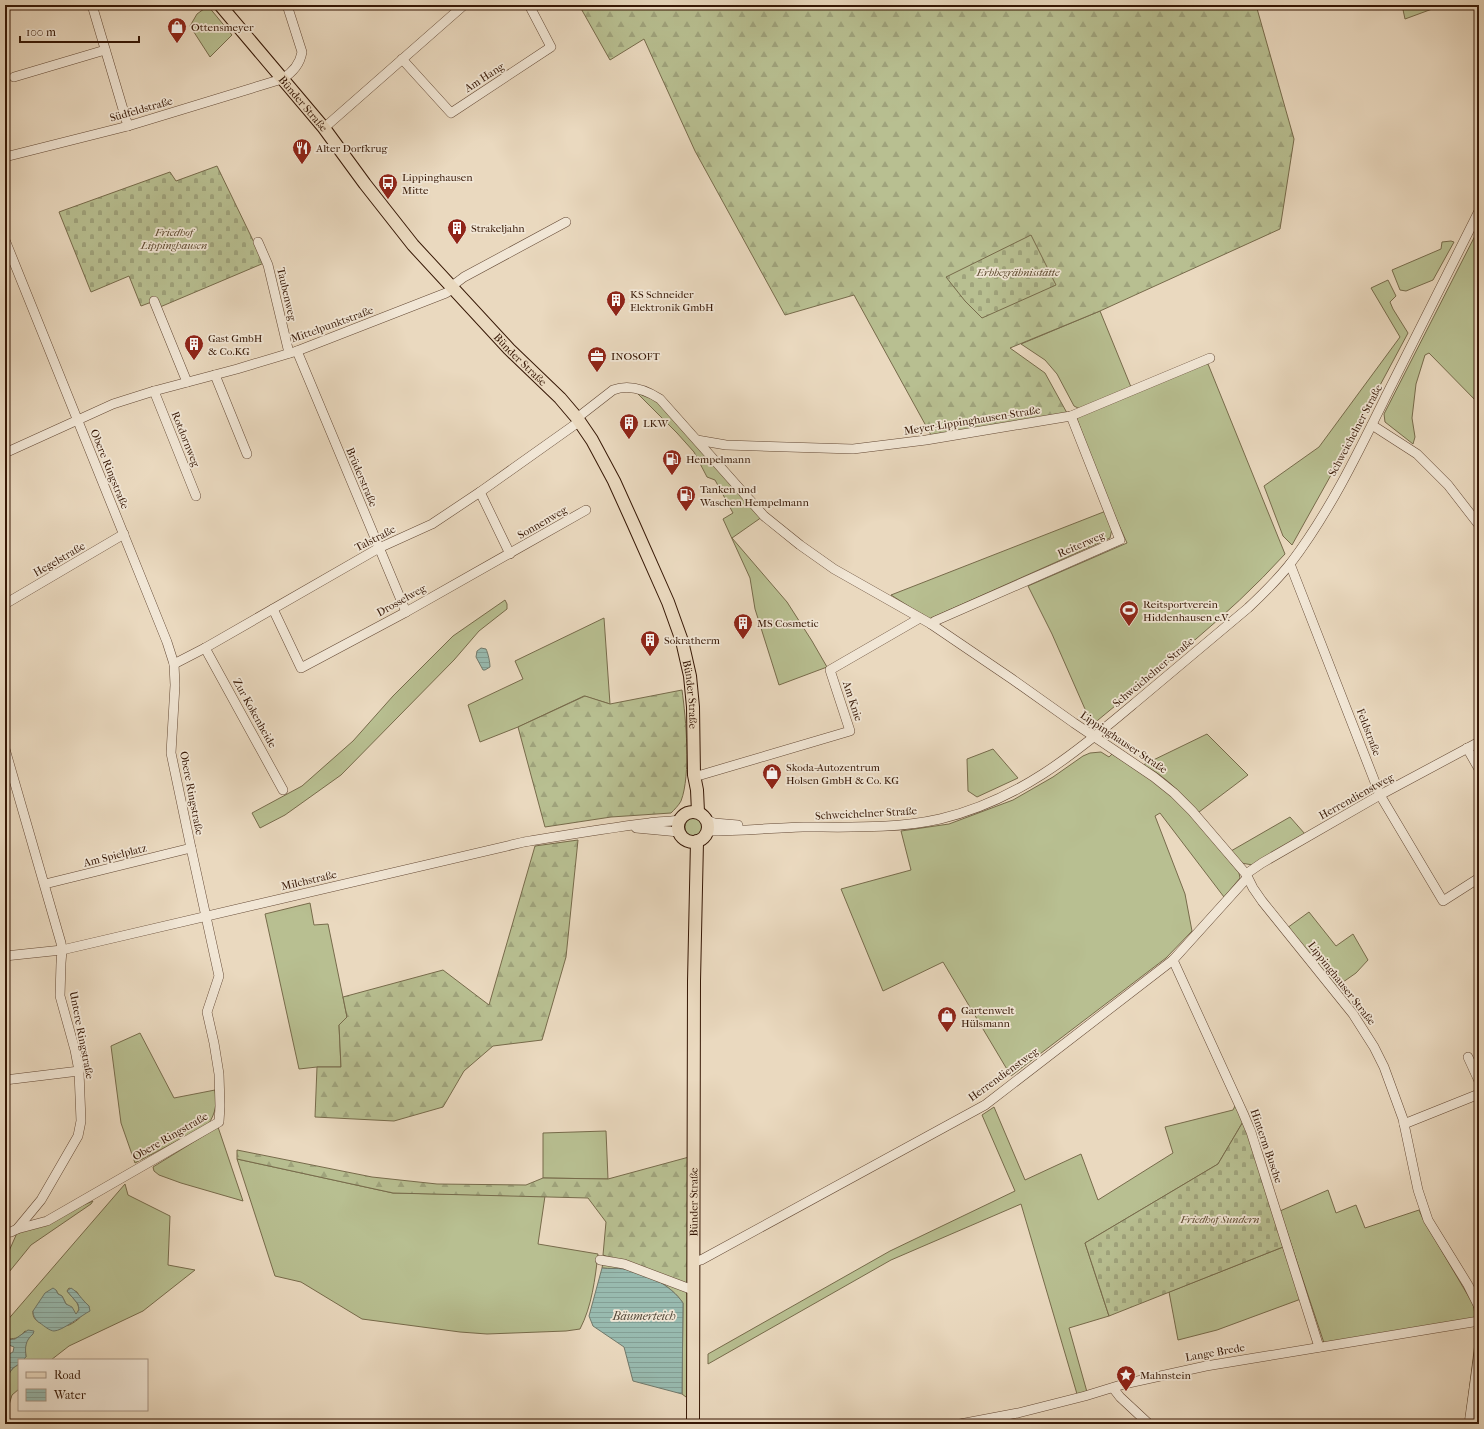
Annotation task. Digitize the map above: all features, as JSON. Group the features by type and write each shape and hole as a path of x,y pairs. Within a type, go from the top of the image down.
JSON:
{"main road":[{"name":"Bünder Straße","path":"220,5 324,128 365,184 413,245 509,349 560,398 592,440 614,481 668,602 682,641 690,676 693,708 694,775 697,790 686,819"},
{"path":"702,814 708,825 704,838 693,841 681,836 686,819 702,814"},
{"name":"Bünder Straße","path":"693,841 693,1424"}],"street":[{"path":"92,5 128,126"},
{"path":"282,79 288,76 298,65 302,52 287,5"},
{"path":"324,128 464,5"},
{"name":"Am Hang","path":"402,59 451,113 551,47 529,5"},
{"path":"14,77 105,50"},
{"name":"Südfeldstraße","path":"5,157 128,126 282,79"},
{"name":"Schweichelner Straße","path":"708,825 772,828 896,825 918,823 948,817 987,804 1037,779 1075,753 1248,608 1290,564 1334,495 1372,425 1479,211"},
{"name":"Mittelpunktstraße","path":"5,453 113,404 293,352 446,293 464,277 566,222"},
{"name":"Obere Ringstraße","path":"5,240 124,534 167,642 174,664 175,685 171,753 219,976 207,1012 219,1074 219,1122 47,1221 17,1229"},
{"name":"Taubenweg","path":"258,242 268,265 293,352"},
{"path":"154,301 187,382"},
{"name":"Brüderstraße","path":"293,352 406,612"},
{"name":"Meyer-Lippinghausen-Straße","path":"697,440 726,445 853,449 926,440 1071,416 1210,358"},
{"path":"216,375 247,454"},
{"name":"Lippinghauser Straße","path":"578,420 613,390 619,388 630,387 651,394 660,399 764,516 800,545 834,570 931,624 1012,678 1094,737 1154,777 1174,793 1192,811 1247,876 1262,901 1353,1014 1367,1035 1384,1067 1404,1124 1418,1190 1426,1214 1479,1307"},
{"name":"Rotdornweg","path":"154,391 196,496"},
{"name":"Reiterweg","path":"931,624 1120,540 1071,416"},
{"name":"Talstraße","path":"174,664 205,648 379,548 432,524 480,492 578,420"},
{"path":"1372,425 1417,454 1448,485 1479,524"},
{"path":"714,459 718,450 726,445"},
{"path":"480,492 510,554"},
{"name":"Sonnenweg","path":"510,554 586,510"},
{"name":"Hegelstraße","path":"5,604 124,534"},
{"name":"Drosselweg","path":"272,609 301,668 510,554"},
{"name":"Feldstraße","path":"1290,564 1380,795 1443,901 1479,878"},
{"name":"Am Knie","path":"694,775 701,775 850,731 830,670 920,618"},
{"name":"Zur Kokenheide","path":"205,648 283,790"},
{"name":"Herrendienstweg","path":"694,1262 702,1260 984,1105 1173,960 1247,876 1262,863 1380,795 1479,742"},
{"path":"1467,748 1479,769"},
{"name":"Untere Ringstraße","path":"5,749 45,884 62,950 60,996 75,1050 79,1071 81,1121 78,1136 41,1200 17,1229"},
{"name":"Milchstraße","path":"5,956 62,950 524,842 651,822 667,822 686,819"},
{"name":"Am Spielplatz","path":"45,884 191,848"},
{"name":"Hinterm Busche","path":"1173,960 1246,1119 1319,1347"},
{"path":"1468,1057 1479,1081"},
{"path":"5,1080 79,1071"},
{"path":"1404,1124 1479,1094"},
{"path":"5,1233 17,1229"},
{"path":"600,1260 624,1264 693,1290"},
{"name":"Lange Brede","path":"960,1424 1018,1413 1184,1370 1479,1321"},
{"path":"1469,1424 1479,1352"},
{"path":"1113,1388 1120,1397 1149,1424"}],"green space":[{"path":"579,5 1256,5 1294,139 1280,229 1100,311 1010,348 1045,373 1067,413 931,435 854,295 785,315 695,151 644,39 610,60"},
{"path":"1402,5 1443,5 1405,19"},
{"path":"208,6 232,35 210,57 190,26 197,14"},
{"name":"Friedhof Lippinghausen","path":"217,166 264,263 160,307 157,300 141,306 129,276 91,292 59,212 170,172 176,181"},
{"path":"1479,228 1479,404 1429,353 1425,355 1416,384 1412,418 1415,437 1413,444 1385,422 1384,414"},
{"name":"Erbbegräbnisstätte","path":"1031,235 1056,285 982,318 965,301 946,277"},
{"path":"1442,242 1454,242 1433,280 1406,291 1400,290 1392,270 1441,249"},
{"path":"1388,280 1396,296 1390,302 1408,333 1292,545 1283,536 1264,486 1319,447 1400,337 1371,288"},
{"path":"1100,311 1131,387 1080,409 1074,406 1057,374 1045,360 1021,344"},
{"path":"1204,364 1208,364 1285,554 1216,622 1092,725 1052,634 1028,586 1127,543 1102,487 1077,419 1080,416"},
{"path":"637,393 643,394 661,404 762,517 732,538 787,602 827,667 779,685 755,609 750,578 723,519 733,513 715,480 707,477 694,452"},
{"path":"1106,511 1112,529 1110,538 929,619 891,595"},
{"path":"505,600 507,609 479,631 454,660 341,775 285,815 260,828 252,813 302,786 353,741 393,696 453,636"},
{"path":"604,618 610,704 584,696 518,727 480,742 468,705 523,679 515,661"},
{"path":"682,690 687,747 686,777 681,801 671,813 611,817 545,827 518,727 585,696 610,704"},
{"path":"1207,734 1248,775 1199,812 1180,792 1159,774 1143,765"},
{"path":"993,749 1018,778 977,797 968,791 967,759"},
{"path":"1101,752 1109,757 1112,754 1149,778 1170,794 1204,830 1239,873 1240,878 1224,897 1160,813 1155,816 1185,894 1192,931 1166,958 1011,1076 943,962 883,991 841,889 911,870 901,831 949,824 1013,800 1053,777 1083,756 1090,753"},
{"path":"1290,817 1305,834 1253,865 1241,863 1231,851"},
{"path":"694,818 700,821 703,827 700,833 694,836 688,833 685,827 688,821"},
{"path":"578,840 566,957 542,1040 493,1046 464,1071 443,1107 394,1121 315,1117 317,1067 341,1067 339,1025 347,1017 343,997 443,970 489,1005 535,846"},
{"path":"310,903 314,925 328,924 347,1017 339,1025 341,1067 299,1069 265,914"},
{"path":"1309,912 1336,946 1353,934 1368,960 1356,973 1336,987 1287,928"},
{"path":"140,1033 174,1098 215,1090 216,1104 213,1116 208,1125 135,1163 121,1123 111,1046"},
{"path":"1236,1104 1244,1120 1218,1164 1085,1243 1109,1316 1069,1328 1087,1392 1077,1394 1021,1204 891,1260 708,1364 708,1354 890,1251 1015,1191 982,1115 994,1107 1025,1180 1081,1154 1098,1200 1173,1153 1165,1127 1233,1110"},
{"name":"Friedhof Sundern","path":"1244,1120 1283,1247 1109,1316 1085,1243 1218,1164"},
{"path":"218,1127 243,1201 181,1183 159,1175 154,1171 153,1167"},
{"path":"606,1131 608,1179 543,1178 543,1133"},
{"path":"237,1150 372,1177 437,1184 526,1185 543,1178 608,1179 689,1157 688,1284 603,1255 606,1222 588,1198 393,1193 237,1159"},
{"path":"237,1159 393,1193 545,1196 538,1244 598,1254 590,1302 580,1329 566,1331 487,1334 460,1332 362,1319 301,1282 275,1276"},
{"path":"125,1184 128,1195 170,1216 168,1265 195,1270 143,1311 69,1346 52,1359 24,1359 26,1357 25,1347 33,1334 25,1331 18,1337 5,1340 5,1323","holes":["69,1288 77,1292 89,1306 80,1317 69,1325 48,1325 40,1323 33,1315 33,1311 56,1290 58,1294 62,1296 66,1304 76,1314 79,1308 78,1305 67,1291"]},
{"path":"1328,1190 1336,1213 1356,1205 1365,1228 1419,1210 1473,1304 1476,1319 1324,1343 1280,1211"},
{"path":"93,1201 91,1204 31,1245 5,1277 5,1260 17,1233"},
{"path":"1283,1247 1301,1299 1217,1330 1178,1340 1169,1292"},
{"path":"603,1263 625,1267 645,1275 632,1271 602,1268"},
{"path":"651,1277 685,1290 688,1295 688,1393 686,1397 682,1394 683,1303 672,1291"},
{"path":"1474,1328 1479,1328 1478,1424 1465,1424 1476,1335"},
{"path":"18,1365 18,1390 12,1395 5,1418 5,1379 13,1368"}],"water":[{"path":"481,648 486,649 489,660 490,667 485,670 483,670 476,657 477,651"},
{"name":"Bäumerteich","path":"602,1268 624,1269 649,1276 665,1285 678,1296 683,1303 682,1394 633,1381 624,1347 593,1326 589,1316"},
{"path":"53,1288 62,1296 66,1304 72,1307 76,1314 79,1310 78,1304 67,1291 71,1288 89,1306 90,1311 58,1330 52,1331 47,1328 36,1320 33,1311 45,1293"},
{"path":"28,1330 34,1331 26,1344 26,1357 24,1359 18,1359 18,1365 13,1368 5,1379 5,1353 7,1355 13,1352 14,1347 5,1345 5,1340 15,1339"}],"place":[{"name":"Ottensmeyer","path":"177,44"},
{"name":"Alter Dorfkrug","path":"302,165"},
{"name":"Lippinghausen Mitte","path":"388,200"},
{"name":"Strakeljahn","path":"457,245"},
{"name":"KS Schneider Elektronik GmbH","path":"616,317"},
{"name":"Gast GmbH & Co.KG","path":"194,361"},
{"name":"INOSOFT","path":"597,373"},
{"name":"LKW","path":"629,440"},
{"name":"Hempelmann","path":"672,476"},
{"name":"Tanken und Waschen Hempelmann","path":"686,512"},
{"name":"Reitsportverein Hiddenhausen e.V.","path":"1129,627"},
{"name":"MS Cosmetic","path":"743,640"},
{"name":"Sokratherm","path":"650,657"},
{"name":"Skoda-Autozentrum Holsen GmbH & Co. KG","path":"772,790"},
{"name":"Gartenwelt Hülsmann","path":"947,1033"},
{"name":"Mahnstein","path":"1126,1392"}]}
